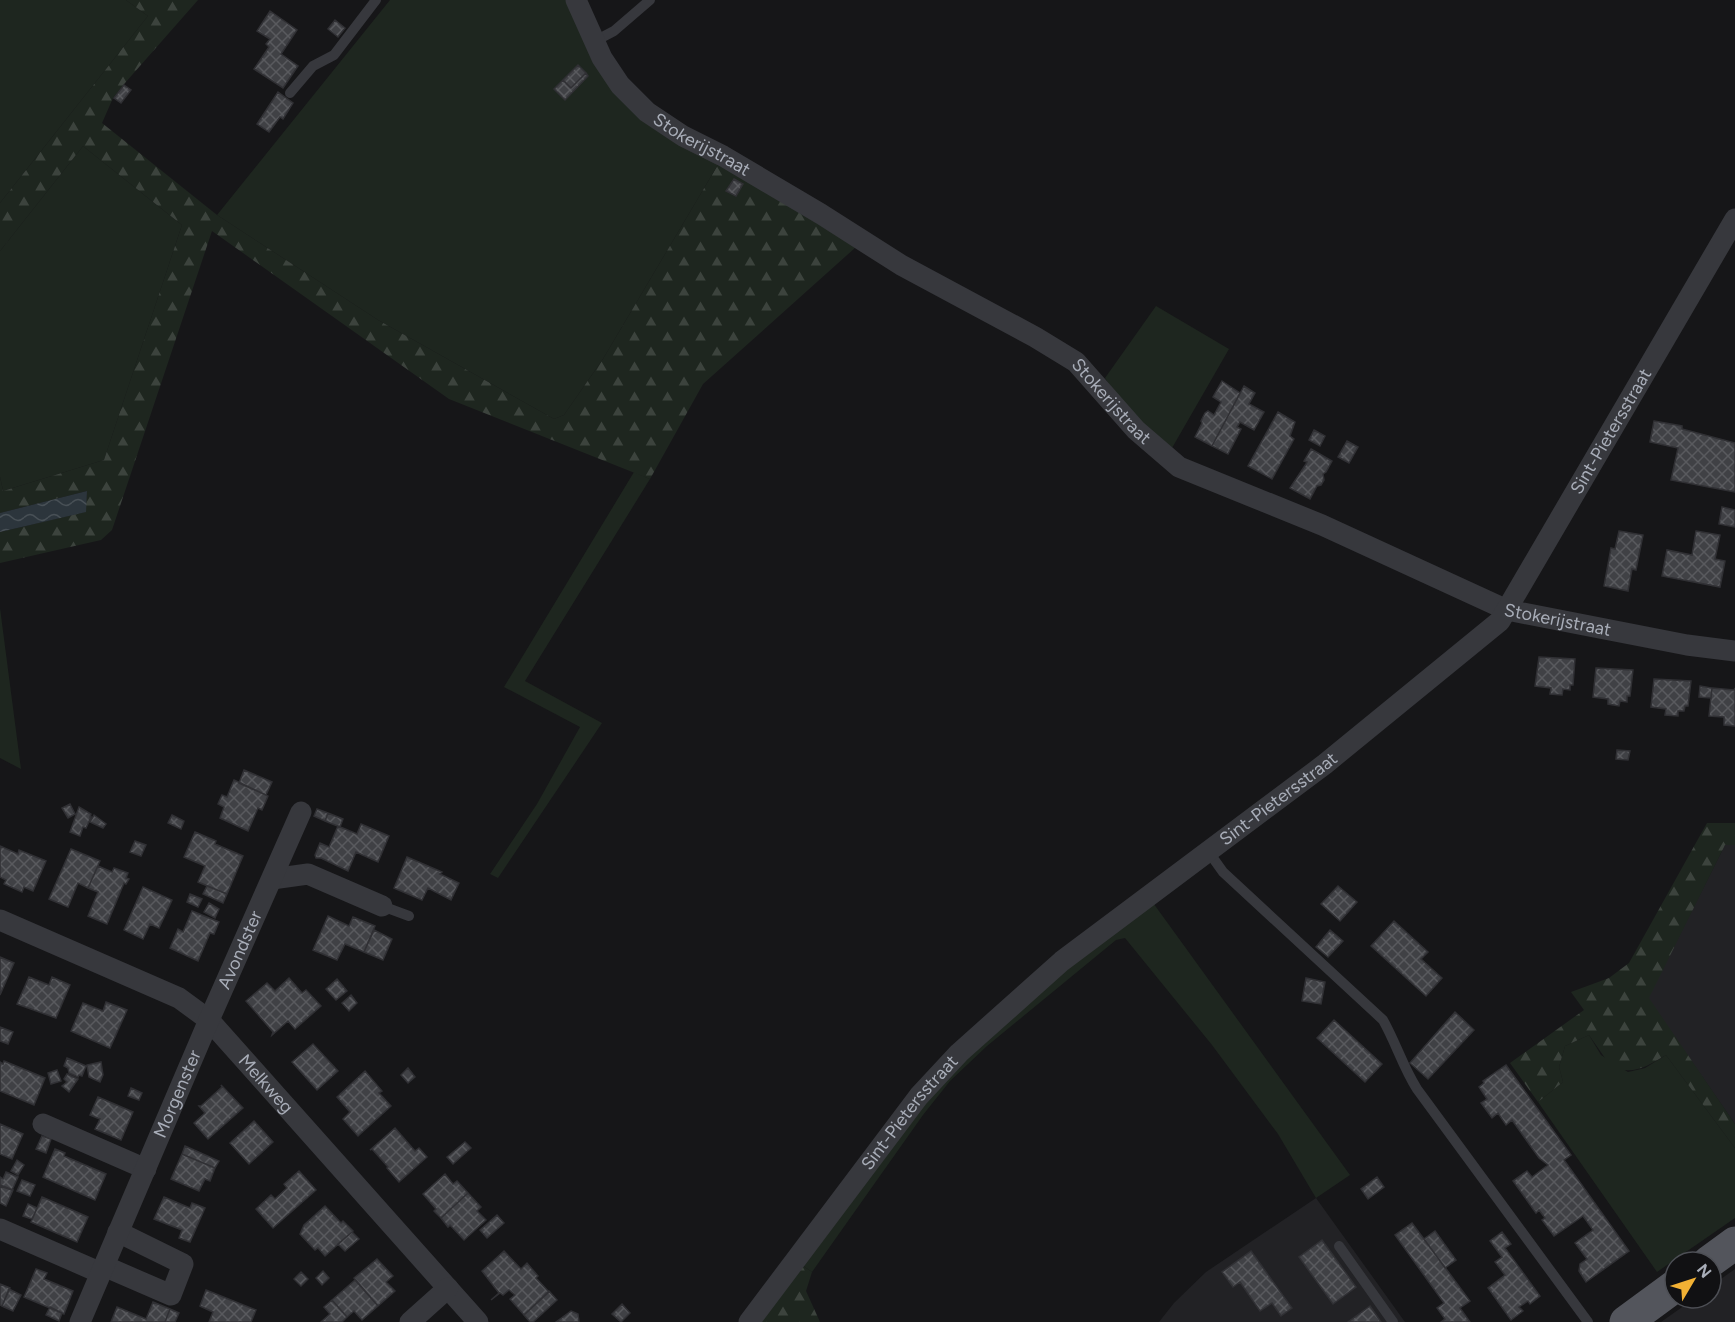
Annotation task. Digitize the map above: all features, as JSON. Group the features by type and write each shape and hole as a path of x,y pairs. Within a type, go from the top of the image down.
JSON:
{"main road":[{"path":"1626,1322 1663,1295"}],"street":[{"name":"Stokerijstraat","path":"576,0 602,58 620,85 648,112 683,136 723,156 821,214 900,265 1035,337 1076,362 1136,430 1179,467 1322,525 1507,610 1687,645 1735,651"},
{"name":"Sint-Pietersstraat","path":"749,1322 919,1096 959,1053 1062,961 1365,733 1500,621 1735,219"},
{"name":"Avondster","path":"209,1020 301,812"},
{"path":"272,879 308,874 382,906"},
{"name":"Melkweg","path":"0,920 179,998 209,1020 478,1322"},
{"name":"Morgenster","path":"80,1322 209,1020"},
{"path":"43,1125 146,1169"},
{"path":"0,1229 171,1294 183,1264 118,1232"},
{"path":"410,1322 448,1288"}],"lane":[{"path":"290,93 314,66 334,55 376,0"},
{"path":"594,41 614,31 650,0"},
{"path":"1208,851 1223,872 1383,1020 1396,1041 1404,1068 1417,1089 1588,1322"},
{"path":"382,906 409,916"},
{"path":"1339,1246 1393,1322"}],"shaded area":[{"path":"1725,845 1735,845 1735,1124 1648,998"},
{"path":"1316,1198 1405,1322 1159,1322 1174,1303 1206,1272"},
{"path":"1735,1269 1735,1322 1661,1322 1678,1310 1723,1310 1723,1278"}],"green space":[{"path":"0,0 126,0 148,16 0,203"},
{"path":"126,0 198,0 113,98 102,123 217,215 378,320 554,419 564,415 603,359 719,163 856,247 703,384 650,479 449,399 212,231 112,530 101,540 0,563 0,532 85,512 87,491 0,513 0,477 3,491 104,460 182,225 83,146 0,251 0,203 148,16"},
{"path":"390,0 568,0 598,69 719,163 603,359 564,415 554,419 378,320 217,215"},
{"path":"83,146 182,225 104,460 3,491 0,477 0,251"},
{"path":"1156,306 1229,349 1172,448 1125,408 1105,378"},
{"path":"634,472 650,479 525,681 602,723 498,878 490,874 537,804 580,727 504,687"},
{"path":"0,608 21,769 0,758"},
{"path":"1707,823 1735,823 1735,845 1725,845 1649,998 1735,1124 1735,1148 1666,1055 1635,1070 1612,1068 1589,1035 1565,1046 1559,1067 1563,1082 1538,1102 1510,1063 1584,1010 1571,992 1609,978 1629,963"},
{"path":"1151,900 1350,1175 1316,1198 1278,1134 1212,1045 1125,938 1116,940 987,1046 950,1081 923,1115 812,1272 800,1264 913,1109 977,1040"},
{"path":"1589,1035 1601,1055 1628,1072 1645,1068 1666,1055 1735,1148 1735,1218 1689,1250 1663,1250 1663,1268 1657,1272 1538,1102 1563,1082 1559,1067 1565,1046"},
{"path":"800,1264 812,1272 806,1291 820,1322 756,1322"}],"water":[{"path":"87,491 86,512 0,532 0,513"}],"building":[{"path":"270,11 297,30 281,54 298,66 283,88 254,69 269,47 266,44 270,39 257,31"},
{"path":"335,20 345,28 338,37 328,29"},
{"path":"578,65 586,73 571,88 563,80"},
{"path":"586,73 588,76 565,100 554,89 563,80 571,88"},
{"path":"124,85 131,90 121,103 114,98"},
{"path":"278,92 293,103 283,119 280,117 269,132 257,124"},
{"path":"734,179 743,184 736,196 726,191"},
{"path":"1222,381 1240,393 1212,446 1195,437 1205,413 1208,411 1214,415 1221,402 1213,397"},
{"path":"1244,386 1255,393 1249,404 1264,412 1254,430 1240,422 1237,427 1241,429 1228,454 1212,446"},
{"path":"1278,412 1295,422 1290,436 1294,439 1272,479 1248,466"},
{"path":"1654,421 1682,426 1682,429 1735,443 1735,492 1671,480 1678,448 1650,442"},
{"path":"1314,430 1325,436 1320,446 1309,440"},
{"path":"1347,441 1358,447 1349,463 1338,457"},
{"path":"1311,449 1332,461 1323,474 1324,480 1321,485 1317,486 1310,499 1290,488 1306,464 1307,462 1304,461"},
{"path":"1722,507 1735,510 1735,527 1719,524"},
{"path":"1619,531 1643,535 1636,570 1632,569 1628,591 1604,586 1611,548 1615,549"},
{"path":"1696,531 1720,535 1715,559 1725,561 1720,587 1662,576 1667,550 1692,555"},
{"path":"1539,657 1575,659 1573,685 1570,685 1570,690 1563,689 1562,695 1550,694 1551,688 1535,686"},
{"path":"1596,668 1633,670 1630,696 1627,696 1627,702 1620,701 1619,706 1608,704 1608,699 1593,697"},
{"path":"1654,679 1691,681 1688,706 1685,706 1684,711 1678,711 1678,716 1665,715 1666,709 1651,707"},
{"path":"1700,686 1712,688 1711,698 1699,697"},
{"path":"1712,688 1734,690 1735,688 1735,726 1724,725 1724,717 1709,716"},
{"path":"1617,750 1630,751 1628,760 1616,759"},
{"path":"244,770 272,782 266,795 239,783"},
{"path":"234,780 268,796 262,810 258,808 248,831 220,818 224,807 218,804 222,795 227,797"},
{"path":"70,804 75,814 68,818 62,808"},
{"path":"79,807 91,814 80,836 70,832"},
{"path":"317,809 328,813 325,821 314,816"},
{"path":"328,813 343,819 340,827 325,821"},
{"path":"94,815 106,824 103,828 90,822"},
{"path":"172,815 184,821 181,829 168,823"},
{"path":"361,824 389,836 378,862 356,852 348,871 321,858 316,858 320,843 329,847 338,826 357,834"},
{"path":"195,832 243,856 227,894 198,882 205,866 184,857"},
{"path":"135,841 146,845 141,856 130,852"},
{"path":"0,846 18,854 19,850 46,861 33,891 24,887 22,892 4,884 6,880 0,877"},
{"path":"71,849 100,861 88,888 78,883 68,907 49,899"},
{"path":"407,857 442,872 440,874 459,883 451,900 428,888 422,900 394,888"},
{"path":"98,866 112,872 114,868 128,873 126,878 129,879 126,884 124,883 107,924 88,916 98,892 88,888"},
{"path":"207,886 227,894 223,903 203,894"},
{"path":"1338,886 1357,902 1340,921 1321,904"},
{"path":"143,887 172,900 159,928 150,924 143,939 124,930"},
{"path":"190,894 202,899 198,907 187,902"},
{"path":"209,903 219,909 215,918 204,912"},
{"path":"192,911 219,922 214,934 210,933 198,961 170,948 178,929 183,932"},
{"path":"328,916 349,926 353,917 375,926 364,952 345,944 337,960 313,950"},
{"path":"1394,921 1428,952 1421,959 1442,978 1426,996 1371,946"},
{"path":"374,930 392,939 383,960 364,952"},
{"path":"1330,930 1343,941 1328,957 1316,947"},
{"path":"0,957 14,963 0,995"},
{"path":"29,977 49,985 52,977 70,985 56,1018 17,1004"},
{"path":"289,978 302,993 306,990 321,1006 295,1029 288,1021 272,1035 273,1032 246,1001 267,983 275,991"},
{"path":"1306,978 1325,982 1321,1004 1302,1001"},
{"path":"337,979 347,991 336,1000 326,989"},
{"path":"351,995 357,1003 349,1011 342,1003"},
{"path":"106,1002 127,1010 110,1048 71,1031 83,1003 103,1011"},
{"path":"1455,1012 1474,1030 1428,1079 1410,1063"},
{"path":"1334,1020 1382,1064 1365,1082 1317,1038"},
{"path":"0,1027 13,1032 8,1044 0,1041"},
{"path":"313,1044 338,1071 317,1090 292,1062"},
{"path":"67,1058 86,1066 82,1076 78,1077 69,1073 68,1068 64,1066"},
{"path":"4,1061 45,1078 34,1105 0,1091 0,1062 3,1064"},
{"path":"101,1062 103,1075 100,1082 89,1077 87,1065"},
{"path":"1506,1065 1571,1155 1564,1160 1629,1251 1586,1282 1579,1271 1580,1264 1587,1259 1575,1243 1593,1230 1583,1216 1554,1236 1542,1220 1545,1218 1539,1210 1536,1213 1513,1181 1527,1171 1532,1177 1548,1165 1539,1158 1512,1120 1506,1125 1498,1113 1492,1118 1481,1103 1487,1099 1479,1087 1484,1083 1483,1081"},
{"path":"408,1068 415,1077 408,1083 401,1075"},
{"path":"57,1070 61,1081 51,1084 48,1073"},
{"path":"365,1071 382,1091 379,1093 391,1106 358,1136 343,1119 350,1112 337,1097"},
{"path":"67,1074 78,1079 69,1092 62,1086 67,1082 64,1079"},
{"path":"221,1085 243,1108 208,1139 194,1123 205,1113 199,1106 222,1087"},
{"path":"131,1088 142,1093 139,1100 128,1096"},
{"path":"98,1097 133,1112 121,1140 95,1129 100,1119 90,1115"},
{"path":"254,1121 273,1142 249,1164 230,1143"},
{"path":"0,1124 23,1134 12,1159 0,1154"},
{"path":"395,1128 415,1151 419,1148 427,1157 399,1182 372,1149 370,1150"},
{"path":"42,1136 51,1139 46,1153 36,1149"},
{"path":"465,1142 471,1148 453,1164 447,1157"},
{"path":"185,1146 219,1161 215,1168 182,1154"},
{"path":"55,1149 65,1153 64,1156 106,1174 95,1200 43,1177"},
{"path":"182,1154 215,1168 210,1181 205,1179 199,1191 171,1179"},
{"path":"17,1160 24,1165 18,1175 11,1171"},
{"path":"299,1171 316,1190 273,1228 256,1209 271,1195 275,1199 287,1188 284,1184"},
{"path":"6,1172 18,1177 12,1190 0,1186 0,1177 3,1179"},
{"path":"445,1174 453,1184 457,1181 468,1193 441,1218 423,1194"},
{"path":"1377,1177 1384,1187 1368,1199 1361,1189"},
{"path":"22,1180 35,1185 30,1196 17,1191"},
{"path":"0,1185 13,1190 6,1206 0,1203"},
{"path":"468,1193 481,1207 477,1211 486,1220 464,1240 441,1218"},
{"path":"42,1197 88,1217 77,1242 31,1222"},
{"path":"164,1197 190,1208 192,1203 205,1208 190,1242 179,1238 182,1230 154,1219"},
{"path":"28,1204 37,1208 32,1219 23,1216"},
{"path":"325,1206 341,1223 343,1221 353,1231 325,1256 318,1248 315,1250 300,1234 304,1225"},
{"path":"497,1215 504,1223 487,1238 480,1230"},
{"path":"1412,1223 1470,1301 1460,1308 1470,1322 1441,1322 1445,1319 1437,1308 1444,1303 1395,1235"},
{"path":"1435,1231 1456,1260 1445,1268 1424,1239"},
{"path":"352,1232 359,1239 345,1251 338,1244"},
{"path":"1502,1232 1511,1244 1505,1248 1540,1296 1530,1304 1528,1301 1519,1307 1523,1311 1511,1320 1488,1288 1505,1275 1495,1262 1502,1257 1490,1241"},
{"path":"1322,1240 1356,1287 1333,1304 1299,1257"},
{"path":"504,1251 521,1269 527,1263 538,1276 536,1278 549,1292 524,1315 510,1299 515,1295 509,1290 491,1300 499,1293 482,1271"},
{"path":"1251,1251 1292,1308 1281,1316 1272,1303 1260,1311 1240,1282 1233,1287 1222,1272"},
{"path":"377,1259 393,1276 386,1282 395,1291 378,1306 354,1278"},
{"path":"36,1269 47,1273 44,1279 73,1291 64,1314 24,1297"},
{"path":"323,1271 329,1278 322,1285 316,1278"},
{"path":"301,1272 308,1279 301,1286 294,1279"},
{"path":"355,1280 378,1306 362,1320 354,1311 347,1317 332,1300"},
{"path":"0,1284 10,1288 2,1306 0,1305"},
{"path":"9,1289 21,1295 13,1311 2,1306"},
{"path":"206,1290 256,1310 251,1322 209,1322 213,1312 200,1306"},
{"path":"549,1291 557,1300 533,1322 530,1322 524,1315"},
{"path":"332,1300 347,1317 342,1322 321,1322 330,1314 324,1307"},
{"path":"153,1302 170,1309 165,1322 111,1322 117,1307 146,1319"},
{"path":"622,1304 630,1313 621,1322 612,1314"},
{"path":"1370,1306 1381,1322 1348,1322"},
{"path":"50,1307 62,1313 59,1321 46,1315"},
{"path":"170,1309 179,1313 175,1322 165,1322"},
{"path":"571,1311 578,1314 579,1322 556,1322"}]}
